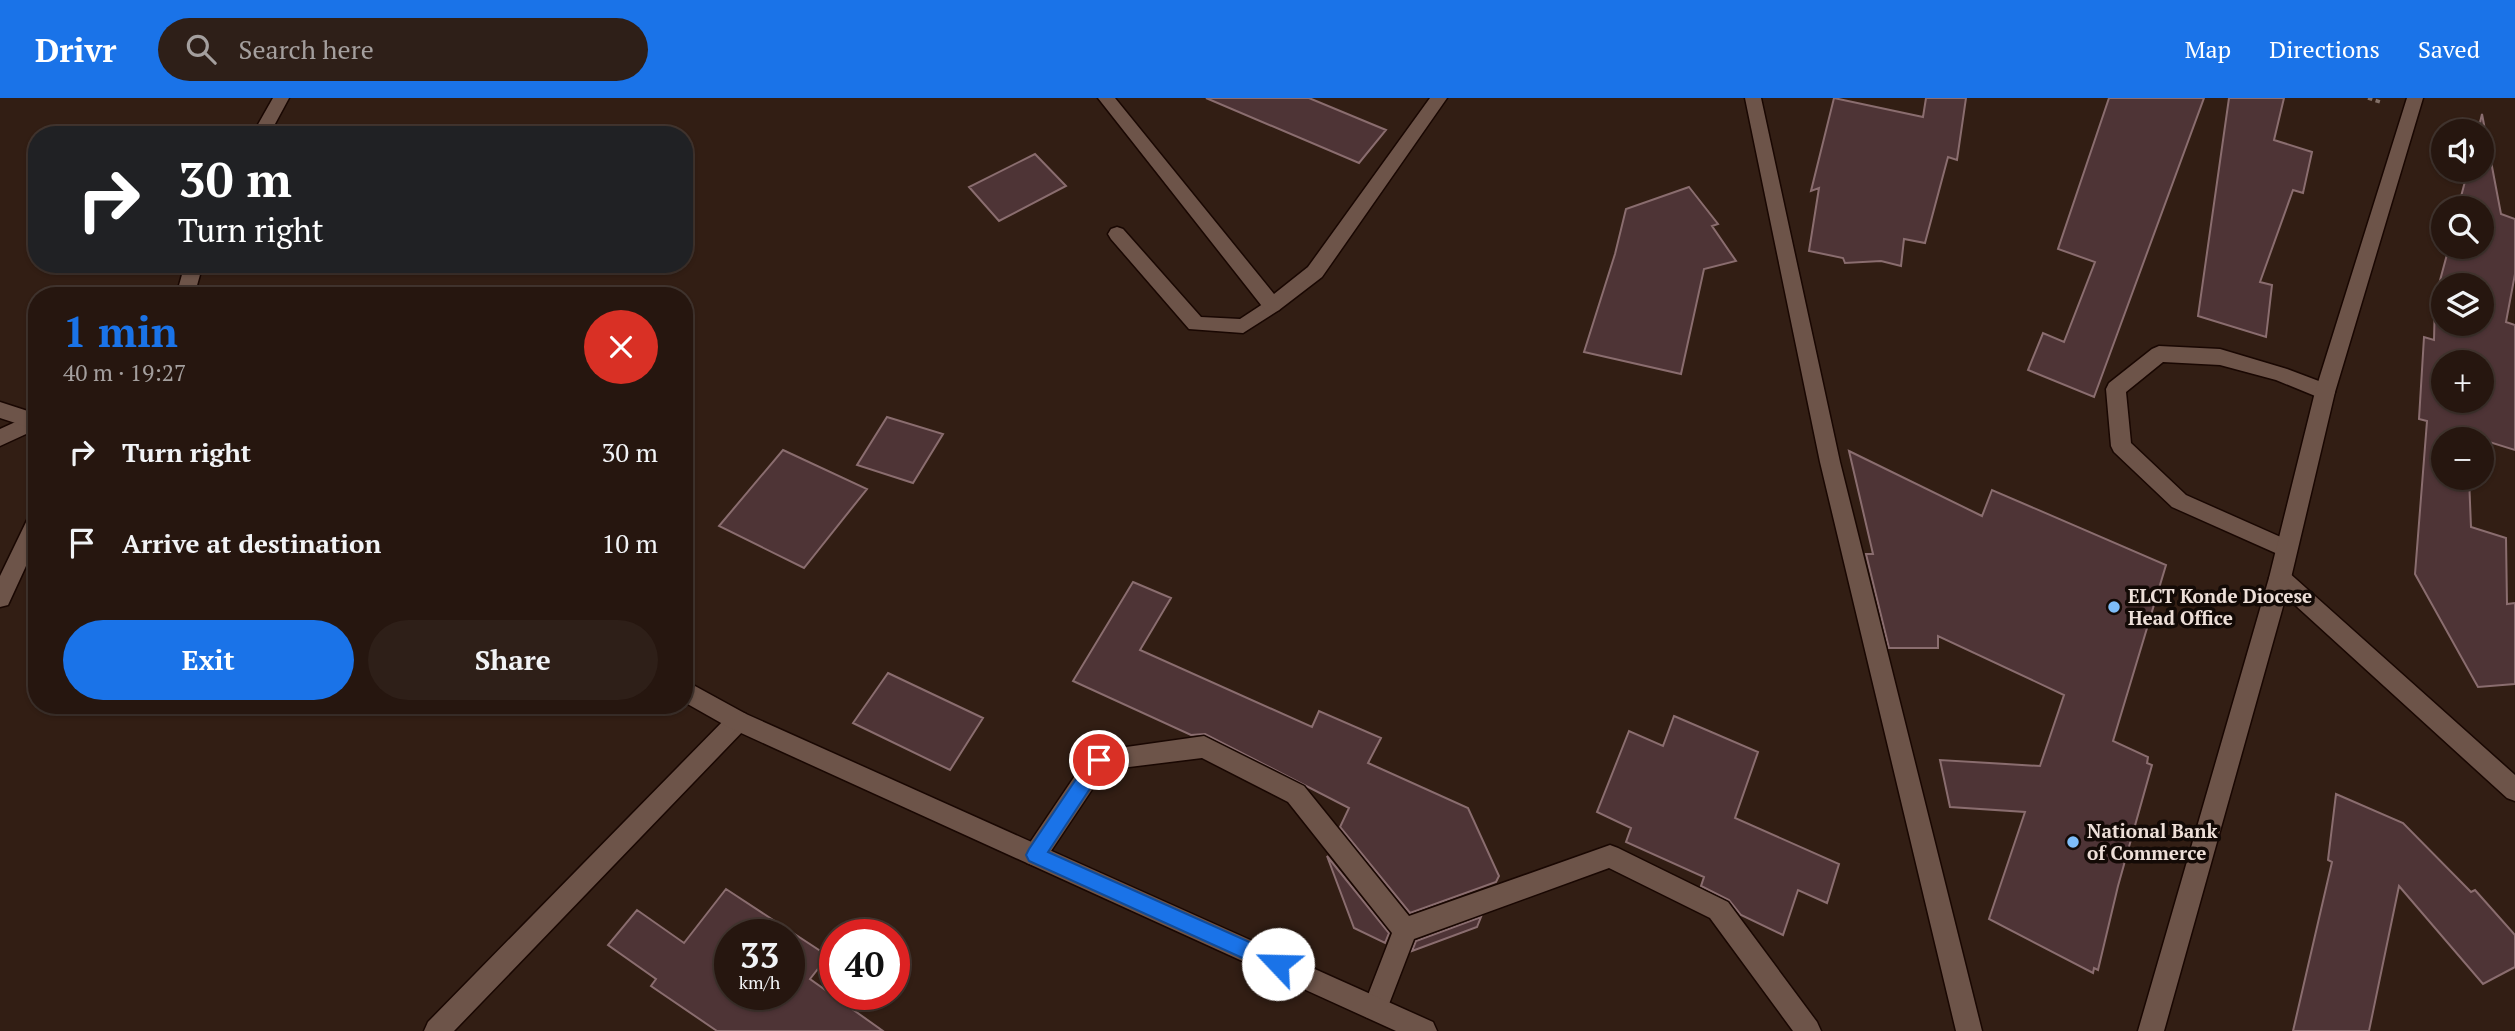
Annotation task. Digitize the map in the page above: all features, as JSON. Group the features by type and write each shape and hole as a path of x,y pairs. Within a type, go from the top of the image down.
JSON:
{"street":[{"path":"265,126 282,98"},
{"path":"1105,98 1272,305"},
{"path":"1117,234 1196,324 1243,326 1315,272 1439,98"},
{"path":"1753,98 1830,462 1969,1031"},
{"path":"2151,1031 2280,578 2325,392 2415,98"},
{"path":"2287,549 2179,501 2121,446 2116,389 2159,354 2220,357 2280,374 2325,392"},
{"path":"0,410 28,420"},
{"path":"0,438 28,425"},
{"path":"0,598 28,539"},
{"path":"2280,578 2515,790"},
{"path":"693,695 738,721 1424,1031"},
{"path":"437,1031 738,721"},
{"path":"1035,855 1099,760 1203,747 1296,794 1405,930"},
{"path":"1375,1008 1405,930 1610,856 1719,910 1808,1031"}],"building":[{"path":"1206,98 1309,98 1386,130 1359,163"},
{"path":"1834,98 1923,117 1926,98 1966,98 1957,160 1948,157 1925,243 1904,239 1901,266 1881,261 1845,263 1843,258 1809,251 1819,188 1811,191"},
{"path":"2109,98 2204,98 2094,397 2028,370 2043,333 2064,342 2095,262 2058,249"},
{"path":"2229,98 2284,98 2274,140 2312,152 2303,193 2293,190 2260,282 2272,285 2266,337 2198,316"},
{"path":"1035,154 1066,186 999,221 969,187"},
{"path":"2494,177 2501,214 2515,219 2515,274 2506,322 2515,325 2515,450 2494,443 2494,427 2431,427 2431,490 2469,490 2471,527 2506,538 2507,604 2515,603 2515,684 2478,687 2415,574 2427,421 2419,419 2424,337 2434,340 2434,336 2494,336 2494,273 2442,273 2446,259 2494,259 2494,196 2461,196 2465,182 2494,182"},
{"path":"1689,187 1718,224 1712,226 1736,261 1704,269 1681,374 1584,352 1615,254 1626,209"},
{"path":"887,417 943,434 913,483 857,465"},
{"path":"783,450 867,489 804,568 719,526"},
{"path":"1849,451 1982,516 1992,490 2166,565 2113,741 2148,757 2147,763 2152,765 2098,970 2094,968 2093,973 1989,919 2025,812 1950,807 1940,760 2040,766 2064,695 1938,636 1938,648 1889,648 1866,554 1873,554"},
{"path":"1133,582 1171,598 1140,650 1312,727 1319,711 1381,738 1368,763 1468,808 1499,876 1496,882 1410,913 1340,827 1349,808 1205,734 1191,735 1073,681"},
{"path":"888,673 983,718 950,770 853,723"},
{"path":"1674,716 1758,752 1735,818 1839,864 1827,903 1798,890 1783,935 1741,915 1729,900 1701,886 1704,877 1626,842 1631,828 1597,812 1629,731 1663,746"},
{"path":"2336,794 2403,823 2471,892 2475,890 2515,935 2515,967 2483,984 2399,886 2369,1031 2293,1031 2332,862 2328,860"},
{"path":"1327,856 1389,933 1385,943 1354,928"},
{"path":"726,889 772,919 714,919 714,1010 805,1010 805,941 819,950 819,968 810,979 819,985 819,1010 854,1010 883,1031 717,1031 651,986 656,979 608,945 637,910 684,943"},
{"path":"1481,917 1477,927 1412,951 1416,941"}],"place":[{"name":"ELCT Konde Diocese Head Office","path":"2114,607"},
{"name":"National Bank of Commerce","path":"2073,842"}],"route":[{"path":"1099,760 1035,855 1278,964"}]}
